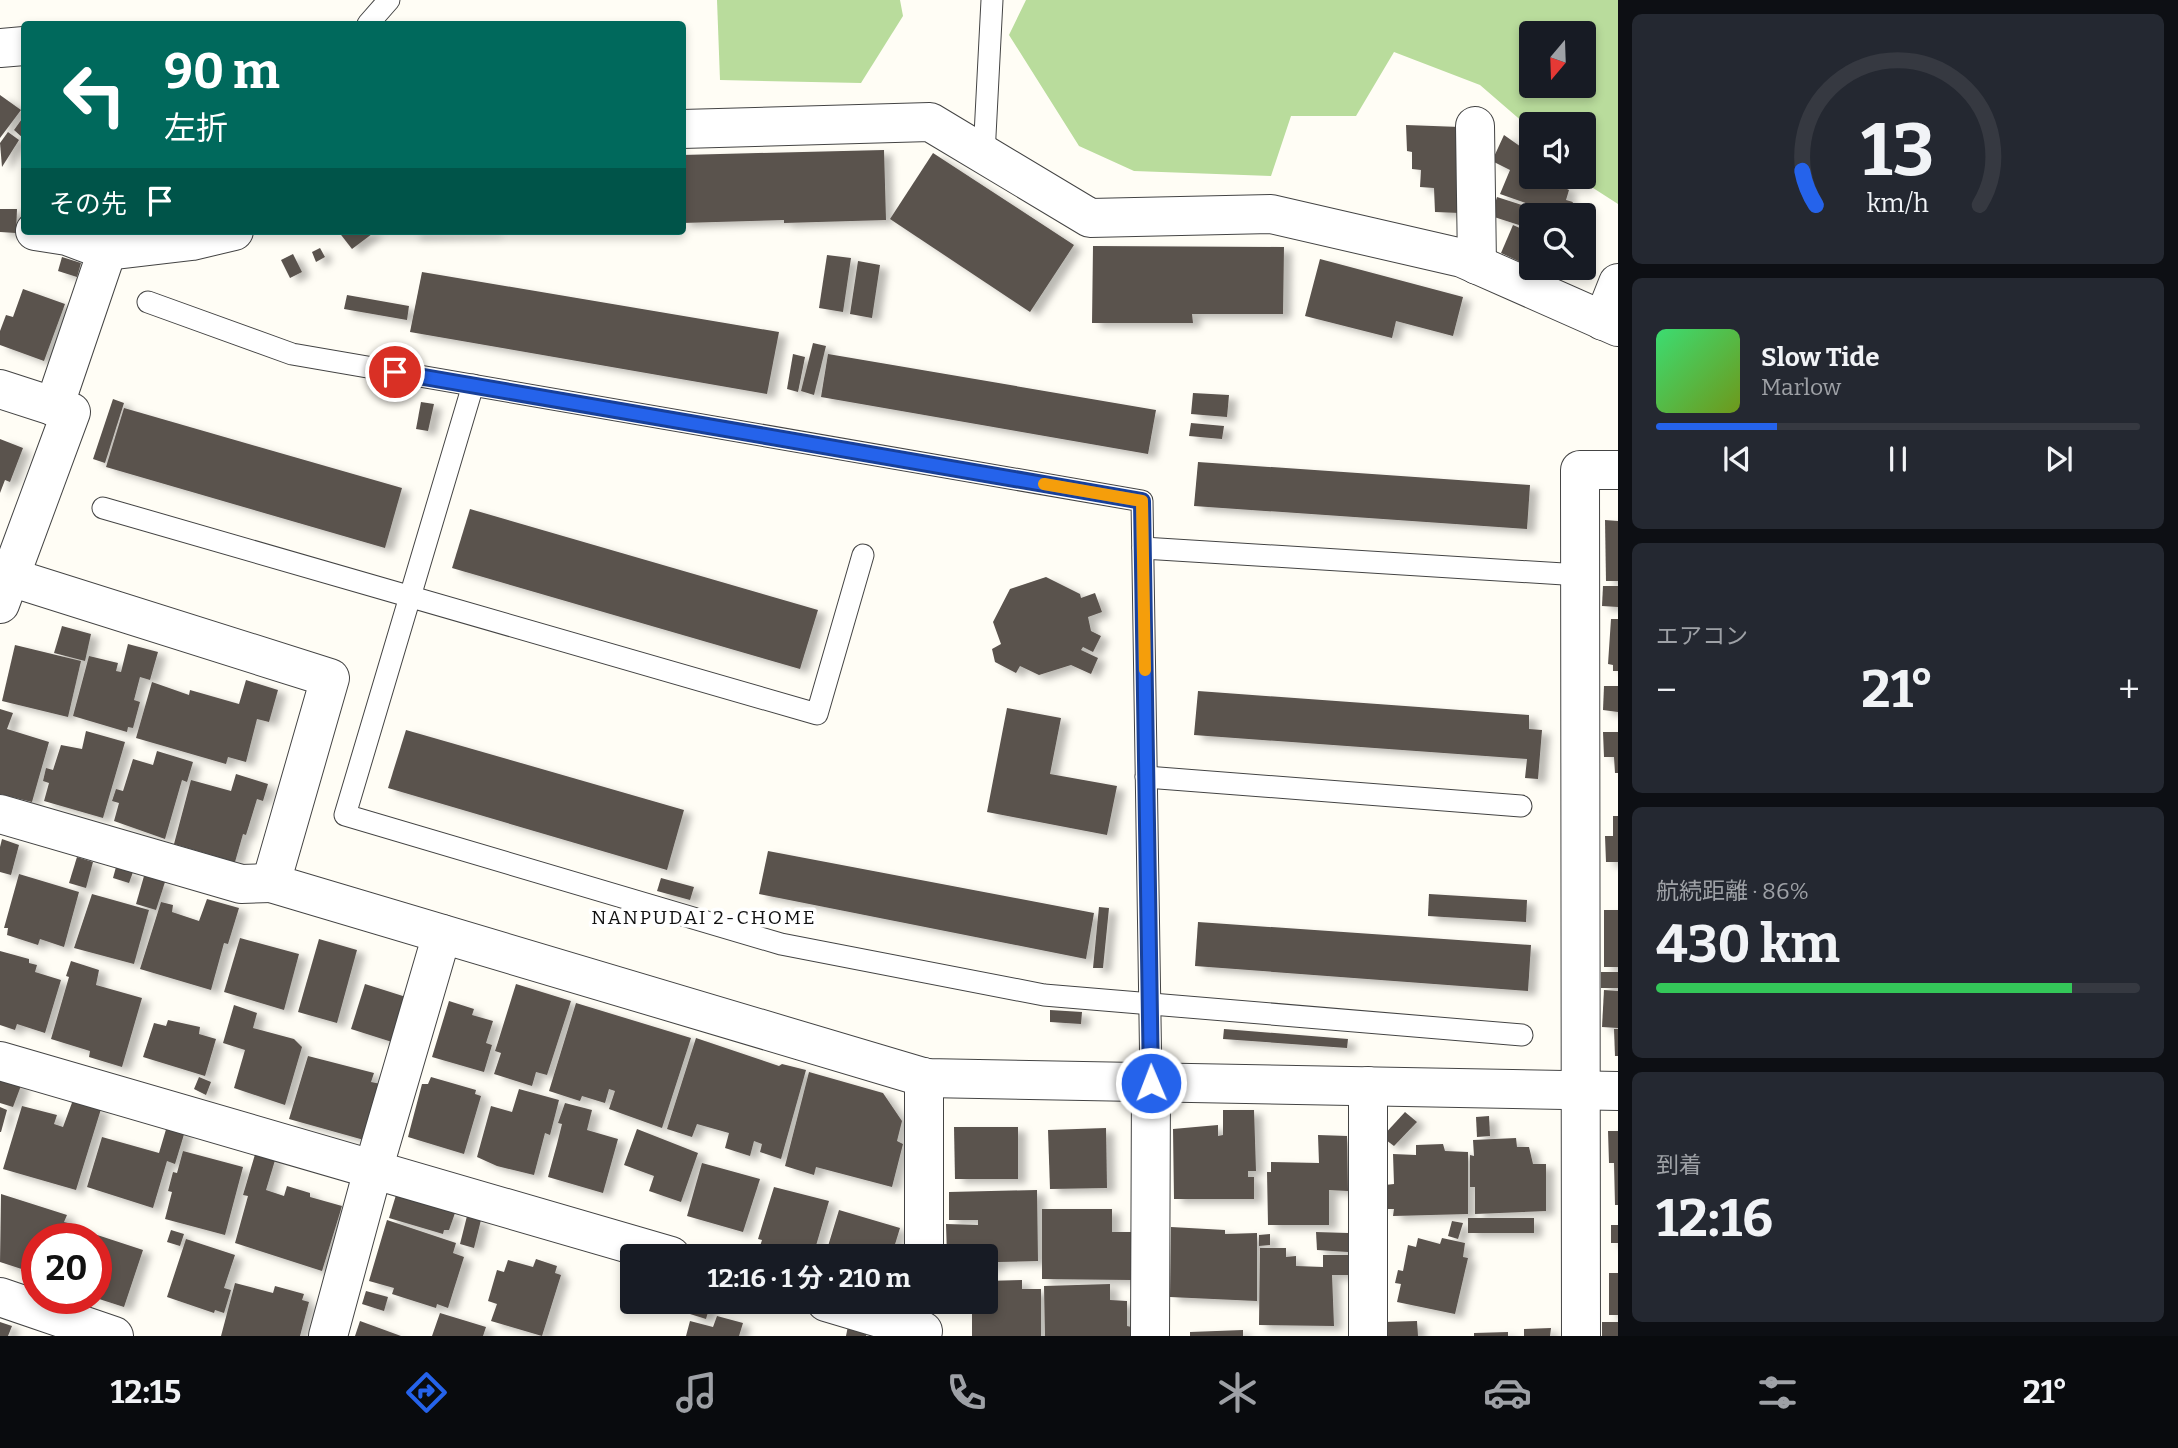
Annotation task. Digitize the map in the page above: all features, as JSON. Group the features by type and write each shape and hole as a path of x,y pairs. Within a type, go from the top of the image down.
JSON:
{"street":[{"path":"0,48 21,46"},
{"path":"686,129 930,122 1090,218 1271,214 1462,258 1611,324 1618,283"},
{"path":"1475,126 1477,265"},
{"path":"61,235 122,241 192,241 217,235"},
{"path":"54,407 122,241"},
{"path":"0,389 71,412 5,591 330,678 271,883"},
{"path":"1581,1336 1600,1090 1580,575 1580,470 1618,470"},
{"path":"0,814 241,884 271,883 924,1077 1600,1090"},
{"path":"328,1336 442,934"},
{"path":"0,1061 629,1244"},
{"path":"923,1244 924,1077"},
{"path":"1150,1336 1151,1083"},
{"path":"1368,1086 1368,1336"},
{"path":"0,1297 114,1336"},
{"path":"881,1314 923,1323"}],"lane":[{"path":"371,21 389,0"},
{"path":"984,155 992,0"},
{"path":"148,302 292,354 1142,501 1151,1083"},
{"path":"473,385 345,815 781,944 1044,995 1522,1035"},
{"path":"103,508 817,713 863,555"},
{"path":"1143,548 1580,575"},
{"path":"1146,777 1521,806"}],"green space":[{"path":"717,0 900,0 903,16 861,83 720,80"},
{"path":"1026,0 1618,0 1618,204 1595,189 1596,112 1519,112 1519,119 1480,85 1394,52 1356,116 1291,116 1271,176 1134,171 1079,146 1009,35"}],"building":[{"path":"0,95 21,110 0,138"},
{"path":"21,120 21,136 14,130"},
{"path":"1406,125 1460,127 1460,213 1435,212 1434,188 1420,187 1421,170 1412,169 1412,152 1407,151"},
{"path":"8,132 19,140 2,167 0,143"},
{"path":"1504,135 1519,146 1519,189 1567,189 1566,200 1573,203 1526,203 1500,194 1510,170 1492,161"},
{"path":"884,150 886,220 686,223 686,155"},
{"path":"933,153 1074,245 1030,312 890,219"},
{"path":"1497,197 1519,204 1519,225 1491,216"},
{"path":"0,209 17,209 16,233 0,232"},
{"path":"1513,225 1519,228 1519,261 1501,253"},
{"path":"341,235 371,235 352,249"},
{"path":"1093,246 1284,247 1283,314 1192,314 1193,323 1092,323"},
{"path":"320,248 325,257 316,262 312,252"},
{"path":"293,254 302,272 290,278 281,260"},
{"path":"827,255 851,258 843,312 819,308"},
{"path":"62,257 81,263 77,277 58,271"},
{"path":"1320,259 1463,297 1453,336 1396,321 1392,338 1305,316"},
{"path":"858,261 880,265 872,318 850,314"},
{"path":"422,272 779,332 767,394 410,332"},
{"path":"23,289 65,304 44,361 0,345 0,331 6,315 13,317"},
{"path":"347,295 409,306 407,320 344,309"},
{"path":"813,343 826,346 814,395 801,391"},
{"path":"793,354 805,357 798,392 787,389"},
{"path":"828,354 1156,410 1148,454 821,397"},
{"path":"1193,393 1229,395 1227,417 1191,414"},
{"path":"113,399 124,403 105,463 93,459"},
{"path":"421,402 434,404 428,431 416,429"},
{"path":"124,408 402,488 385,548 106,467"},
{"path":"1191,423 1224,426 1222,439 1189,436"},
{"path":"0,439 23,448 10,482 5,480 0,493"},
{"path":"1198,462 1530,485 1527,529 1194,506"},
{"path":"470,509 818,610 800,669 452,568"},
{"path":"1605,520 1618,521 1618,581 1606,581"},
{"path":"1046,577 1080,594 1081,598 1095,593 1102,612 1088,617 1091,631 1101,636 1093,652 1083,647 1081,650 1098,658 1091,674 1071,665 1039,675 1020,666 1016,673 995,662 992,649 1001,644 993,622 1010,589"},
{"path":"1603,586 1618,586 1618,607 1602,606"},
{"path":"1611,619 1618,619 1618,671 1613,671 1613,665 1608,664"},
{"path":"62,626 91,634 85,661 54,653"},
{"path":"128,644 158,652 150,680 140,677 134,700 140,702 133,728 128,727 127,732 73,716 89,656 118,663 116,671 121,672"},
{"path":"15,645 81,661 68,717 2,701"},
{"path":"246,680 278,690 269,722 257,719 246,762 228,757 226,764 136,738 152,682 189,695 190,690 239,704"},
{"path":"1604,686 1618,686 1618,712 1603,710"},
{"path":"1198,691 1529,715 1529,729 1542,730 1538,779 1525,778 1527,759 1194,735"},
{"path":"1007,708 1061,718 1050,774 1117,786 1107,835 987,812"},
{"path":"0,709 13,713 7,729 49,742 32,802 0,794"},
{"path":"406,730 684,810 667,870 388,788"},
{"path":"86,731 125,742 103,818 44,801 49,783 43,781 46,768 53,770 61,745 82,749"},
{"path":"1603,732 1618,732 1618,773 1615,773 1614,757 1604,757"},
{"path":"157,751 193,762 187,782 182,780 165,839 114,821 119,803 112,801 116,789 123,791 133,759 153,765"},
{"path":"236,774 268,784 263,801 257,799 235,862 174,844 191,780 231,791"},
{"path":"1613,816 1618,816 1618,862 1606,862 1605,836 1613,836"},
{"path":"2,839 19,845 11,875 0,872"},
{"path":"768,851 1094,913 1086,959 759,894"},
{"path":"77,857 93,862 86,888 69,883"},
{"path":"116,867 133,872 129,883 113,878"},
{"path":"19,874 79,892 64,947 40,939 38,945 7,935 8,928 4,928"},
{"path":"144,876 165,882 156,910 136,904"},
{"path":"661,878 694,887 690,900 657,891"},
{"path":"92,894 149,910 134,964 74,948"},
{"path":"1429,894 1527,900 1526,922 1428,916"},
{"path":"207,899 239,908 228,944 224,943 211,990 140,969 161,902 173,905 172,912 199,921"},
{"path":"1099,907 1109,908 1103,968 1093,968"},
{"path":"1604,910 1618,910 1618,967 1604,967"},
{"path":"1198,922 1531,945 1528,991 1195,966"},
{"path":"240,938 299,954 284,1010 224,992"},
{"path":"319,939 357,950 337,1023 298,1012"},
{"path":"0,951 29,959 29,963 37,965 35,972 61,980 45,1033 17,1024 15,1030 0,1025"},
{"path":"71,961 99,970 96,985 142,998 122,1067 89,1057 90,1051 51,1039"},
{"path":"1601,972 1618,972 1618,988 1601,988"},
{"path":"365,984 406,997 392,1042 351,1029"},
{"path":"516,984 571,1001 547,1075 536,1072 532,1086 494,1074 501,1053 495,1051"},
{"path":"1604,990 1618,991 1618,1028 1602,1027"},
{"path":"449,1001 474,1009 472,1015 493,1021 486,1043 492,1045 484,1072 432,1057"},
{"path":"576,1003 691,1038 662,1128 609,1109 615,1091 609,1089 605,1103 582,1096 580,1101 549,1091"},
{"path":"234,1005 257,1013 253,1028 294,1039 302,1047 285,1105 234,1088 245,1050 223,1043"},
{"path":"1050,1010 1082,1012 1081,1024 1050,1022"},
{"path":"168,1020 200,1027 199,1034 216,1039 205,1076 143,1057 154,1023 166,1026"},
{"path":"1224,1029 1348,1039 1347,1048 1223,1039"},
{"path":"1614,1029 1618,1029 1618,1056 1615,1056"},
{"path":"696,1038 779,1066 782,1064 806,1070 781,1159 760,1152 762,1144 754,1141 750,1156 725,1148 729,1133 697,1124 692,1137 667,1129"},
{"path":"308,1056 374,1073 371,1082 381,1084 364,1140 289,1119"},
{"path":"809,1072 883,1093 902,1121 897,1141 903,1144 892,1187 816,1167 814,1175 785,1166"},
{"path":"0,1076 22,1083 13,1107 0,1103"},
{"path":"199,1077 211,1082 206,1095 194,1089"},
{"path":"431,1077 476,1090 475,1094 481,1096 464,1154 408,1137 422,1084 428,1084"},
{"path":"519,1089 559,1100 550,1135 545,1133 534,1175 497,1166 477,1157 491,1106 512,1112"},
{"path":"73,1100 101,1109 76,1190 3,1169 22,1106 57,1115 54,1124 63,1127"},
{"path":"565,1103 592,1110 587,1130 618,1139 603,1193 548,1177 562,1124 558,1123"},
{"path":"0,1107 7,1110 1,1132 0,1132"},
{"path":"1223,1110 1254,1110 1256,1171 1248,1171 1248,1177 1254,1177 1254,1199 1174,1199 1173,1129 1218,1125 1218,1136 1223,1135"},
{"path":"1405,1112 1417,1122 1394,1146 1382,1137"},
{"path":"1489,1116 1490,1136 1477,1137 1476,1117"},
{"path":"167,1126 185,1131 175,1164 167,1161 153,1208 87,1187 102,1137 159,1153"},
{"path":"954,1127 1018,1127 1018,1179 955,1179"},
{"path":"1106,1128 1107,1188 1050,1189 1048,1130"},
{"path":"637,1129 698,1153 681,1202 649,1191 654,1176 624,1165"},
{"path":"1608,1131 1618,1131 1618,1205 1615,1205 1614,1163 1609,1163"},
{"path":"1318,1135 1347,1136 1348,1191 1329,1190 1329,1225 1268,1225 1267,1172 1271,1172 1271,1162 1319,1163"},
{"path":"1516,1138 1517,1147 1529,1147 1533,1164 1546,1164 1546,1211 1475,1214 1475,1187 1470,1187 1473,1140"},
{"path":"1443,1144 1445,1151 1468,1152 1468,1214 1393,1216 1394,1209 1386,1209 1385,1185 1394,1184 1393,1154 1416,1155 1416,1145"},
{"path":"183,1151 243,1167 225,1235 165,1219 172,1192 168,1191 173,1172 177,1173"},
{"path":"256,1151 276,1157 266,1190 284,1196 287,1186 310,1193 310,1197 342,1206 322,1271 235,1243 248,1196 243,1195"},
{"path":"702,1163 760,1179 743,1232 687,1216"},
{"path":"774,1187 829,1201 816,1244 761,1244 762,1240 758,1239"},
{"path":"1037,1190 1038,1261 998,1262 998,1244 947,1244 946,1224 978,1225 978,1220 949,1220 949,1192"},
{"path":"1,1194 67,1215 64,1222 68,1223 21,1223 21,1269 0,1262"},
{"path":"396,1195 455,1213 449,1230 444,1230 443,1234 389,1218"},
{"path":"1042,1209 1112,1209 1112,1232 1132,1232 1131,1280 1042,1279"},
{"path":"839,1210 900,1228 895,1244 829,1244"},
{"path":"467,1216 481,1220 474,1248 460,1244"},
{"path":"1468,1218 1534,1218 1534,1233 1468,1233"},
{"path":"387,1220 456,1243 453,1253 464,1257 448,1308 437,1304 436,1308 392,1294 394,1288 369,1281"},
{"path":"1452,1221 1463,1223 1458,1239 1448,1236"},
{"path":"1611,1225 1618,1225 1618,1243 1611,1243"},
{"path":"1171,1227 1225,1230 1225,1234 1257,1233 1257,1301 1170,1297"},
{"path":"171,1230 184,1234 180,1246 167,1242"},
{"path":"1316,1232 1348,1233 1348,1252 1317,1250"},
{"path":"1270,1234 1270,1245 1259,1246 1259,1235"},
{"path":"1418,1238 1440,1244 1442,1238 1465,1243 1463,1257 1468,1258 1455,1314 1397,1302 1401,1284 1395,1283 1398,1270 1403,1271 1408,1245 1416,1247"},
{"path":"186,1239 235,1255 224,1288 231,1290 224,1313 215,1310 214,1313 167,1297"},
{"path":"112,1240 143,1250 124,1307 112,1303"},
{"path":"1260,1248 1286,1248 1286,1257 1296,1256 1296,1266 1323,1267 1323,1255 1349,1255 1349,1275 1332,1275 1334,1326 1259,1325"},
{"path":"536,1259 557,1266 555,1273 561,1275 542,1336 491,1321 497,1304 488,1301 497,1270 504,1272 508,1260 533,1267"},
{"path":"1609,1273 1618,1273 1618,1315 1609,1315"},
{"path":"1022,1280 1022,1289 1041,1289 1041,1336 972,1336 972,1314 998,1314 998,1281"},
{"path":"235,1283 273,1293 275,1286 304,1294 302,1300 309,1302 300,1336 221,1336"},
{"path":"1110,1284 1110,1300 1127,1301 1127,1326 1132,1327 1132,1336 1045,1336 1044,1286"},
{"path":"366,1291 388,1297 384,1311 362,1304"},
{"path":"440,1313 486,1327 483,1336 432,1336"},
{"path":"690,1314 707,1314 706,1319"},
{"path":"717,1316 743,1323 739,1336 686,1336 690,1321 713,1327"},
{"path":"360,1321 401,1336 355,1336"},
{"path":"1417,1321 1418,1336 1384,1336 1384,1322"},
{"path":"0,1322 12,1326 8,1336 0,1336"},
{"path":"1602,1322 1618,1322 1618,1336 1602,1336"},
{"path":"848,1326 867,1331 866,1336 846,1336"},
{"path":"1551,1328 1550,1336 1524,1336 1524,1329"},
{"path":"1243,1330 1243,1336 1190,1336 1190,1332"},
{"path":"1508,1332 1508,1336 1474,1336 1474,1333"}],"slow traffic":[{"path":"1044,484 1142,501 1145,670"}],"district":[{"name":"NANPUDAI 2-CHOME","path":"704,917"}],"route":[{"path":"395,372 1142,501 1151,1083"}]}
